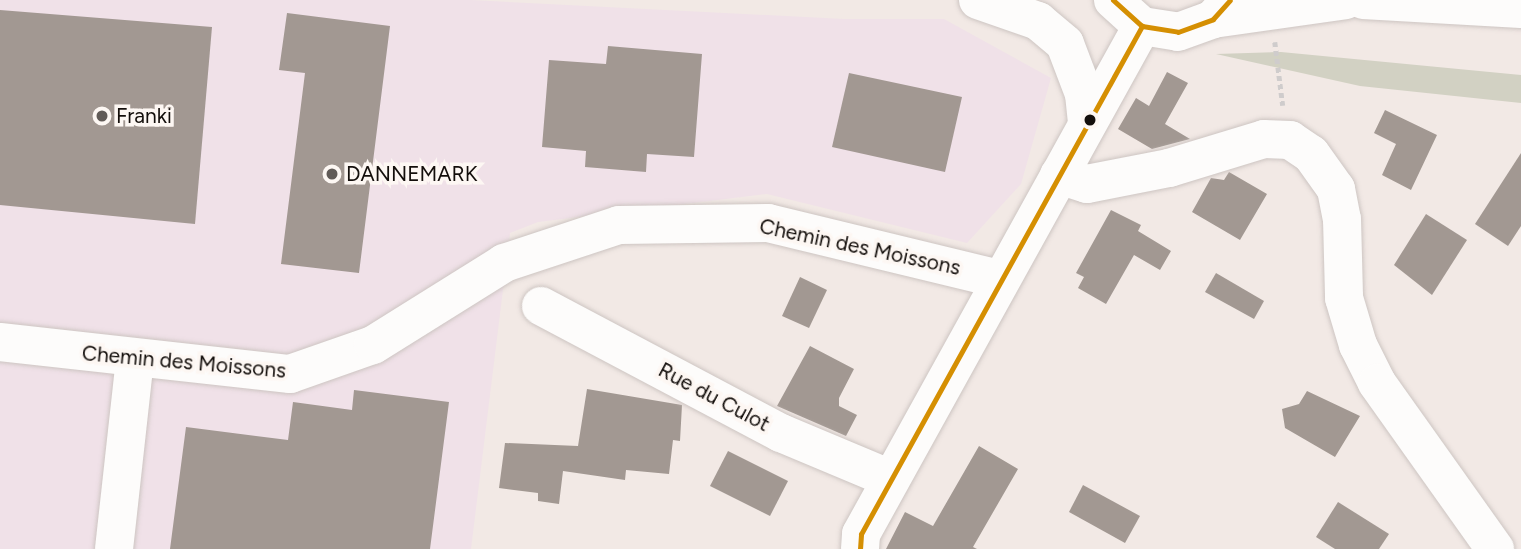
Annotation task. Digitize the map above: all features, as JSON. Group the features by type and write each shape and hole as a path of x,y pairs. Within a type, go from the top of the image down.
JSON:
{"street":[{"path":"978,0 1038,21 1065,44 1084,94 1087,124"},
{"path":"1113,0 1142,26 1178,32 1221,9 1275,13 1346,0"},
{"path":"1363,0 1521,9"},
{"path":"860,549 861,534 1142,26"},
{"path":"1059,175 1087,184 1169,168 1265,139 1290,140 1311,154 1336,189 1342,219 1344,298 1358,345 1377,383 1494,549"},
{"name":"Chemin des Moissons","path":"0,342 135,360 290,374 373,345 504,264 619,225 768,222 1000,279"},
{"name":"Rue du Culot","path":"541,306 781,433 891,479"},
{"path":"114,549 135,360"}],"path":[{"path":"1275,13 1275,61 1290,140"}],"shaded area":[{"path":"0,0 471,0 844,19 944,19 1051,78 1021,184 967,243 767,194 538,222 510,233 471,549 0,549"},
{"path":"1281,52 1521,75 1521,103 1360,86 1216,54"}],"building":[{"name":"Franki","path":"0,10 212,27 195,224 0,205"},
{"name":"DANNEMARK","path":"287,13 390,26 359,273 281,264 305,73 279,70"},
{"path":"608,46 702,54 694,157 647,154 646,172 585,167 586,151 542,147 549,60 606,64"},
{"path":"1167,72 1188,83 1165,124 1190,139 1152,149 1118,129 1136,98 1149,106"},
{"path":"849,73 962,97 945,172 832,147"},
{"path":"1385,110 1437,135 1411,190 1382,175 1396,144 1374,133"},
{"path":"1521,153 1521,226 1508,246 1475,224"},
{"path":"1229,172 1267,194 1240,240 1192,212 1211,178 1224,180"},
{"path":"1111,210 1141,225 1138,231 1171,251 1160,270 1134,255 1106,304 1078,288 1084,277 1076,273"},
{"path":"1426,214 1467,240 1432,295 1394,265"},
{"path":"1216,273 1264,301 1254,319 1205,292"},
{"path":"800,277 827,290 809,328 782,316"},
{"path":"810,346 854,369 839,398 839,406 857,415 846,436 777,406"},
{"path":"587,389 682,405 680,441 673,440 669,474 626,470 625,480 563,471 559,504 538,501 538,493 499,488 505,443 578,446"},
{"path":"354,390 449,402 430,549 170,549 186,427 288,440 293,402 352,410"},
{"path":"1307,391 1360,416 1335,457 1285,428 1282,409 1299,404"},
{"path":"979,446 1018,469 973,547 977,549 886,549 905,512 933,526"},
{"path":"728,451 788,481 770,516 710,486"},
{"path":"1083,485 1140,516 1125,543 1069,512"},
{"path":"1338,502 1389,534 1379,549 1335,549 1316,537"}],"transit line":[{"path":"1113,0 1142,26 1178,32 1213,19 1230,0"},
{"path":"860,549 861,534 1142,26"}],"place":[{"name":"Franki","path":"102,116"},
{"name":"DANNEMARK","path":"332,174"}]}
